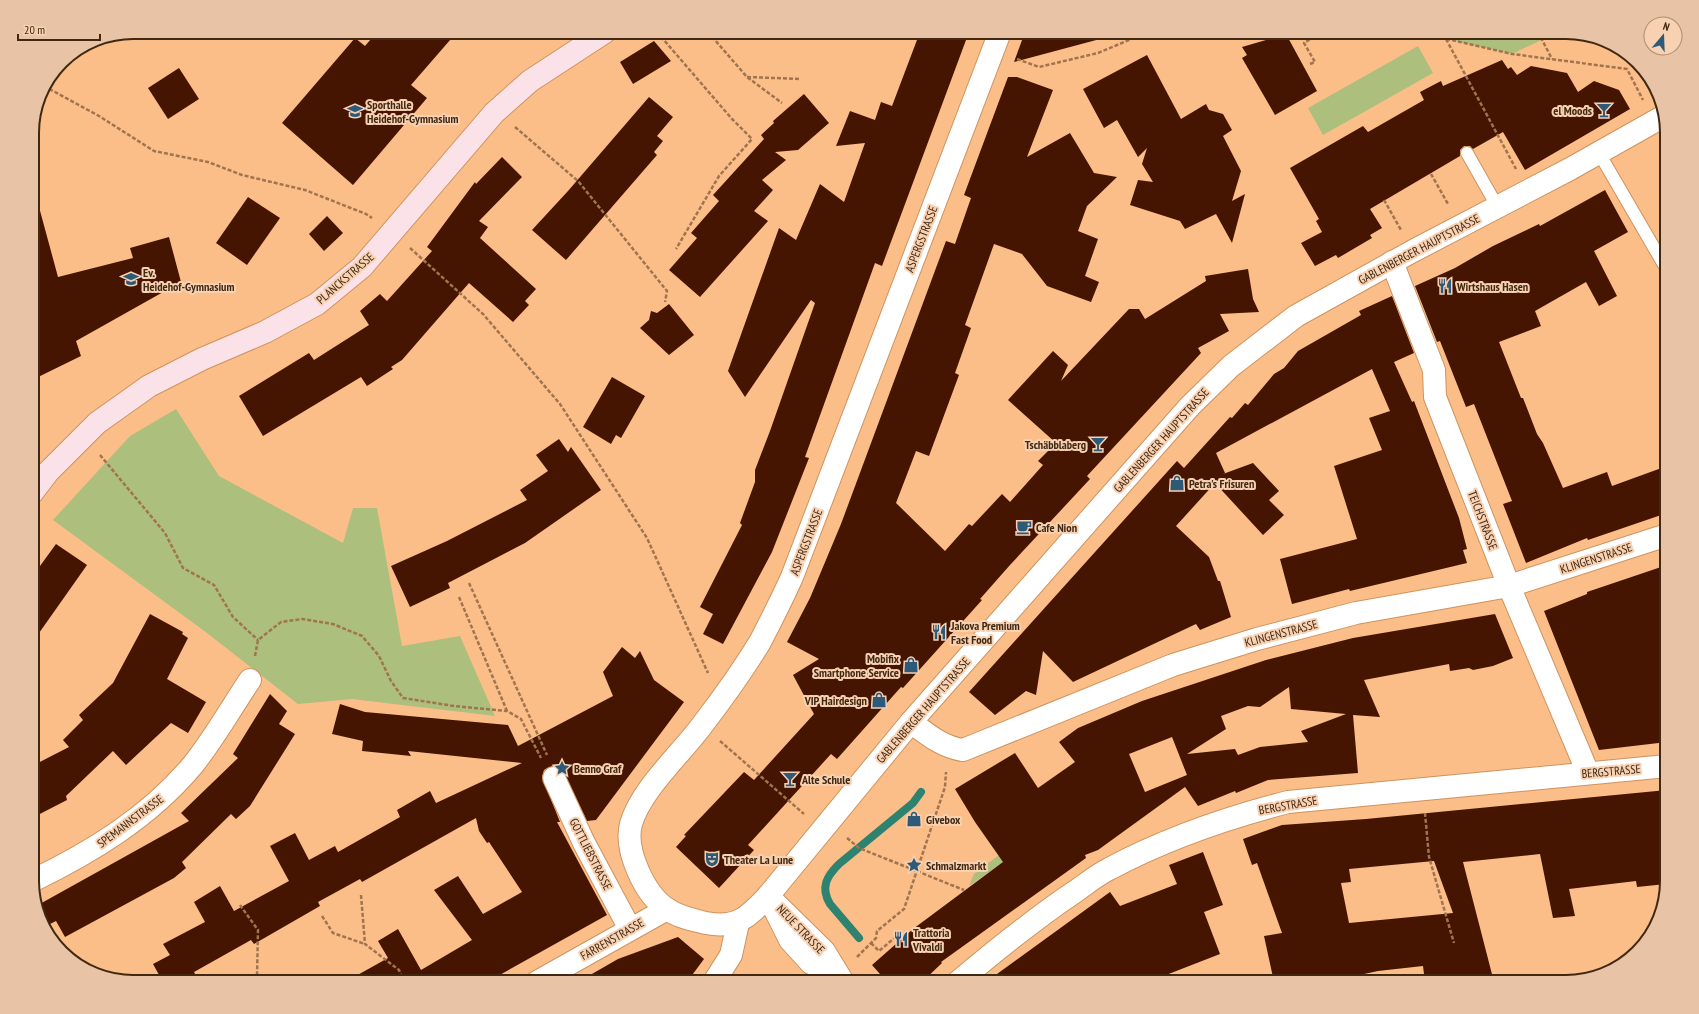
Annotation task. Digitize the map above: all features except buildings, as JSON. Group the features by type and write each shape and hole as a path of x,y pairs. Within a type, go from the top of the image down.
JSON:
{"main road":[{"name":"PLANCKSTRASSE","path":"39,483 48,472 97,423 149,386 202,359 265,332 317,304 362,267 442,172 497,111 530,81 594,39"}],"street":[{"name":"ASPERGSTRASSE","path":"738,923 714,924 690,919 666,909 646,887 630,850 631,825 638,808 656,782 702,726 759,642 792,578 997,41"},
{"name":"GABLENBERGER HAUPTSTRASSE","path":"768,896 911,722 1185,412 1231,366 1296,316 1413,250 1528,191 1659,119"},
{"name":"TEICHSTRASSE","path":"1392,262 1434,370 1436,397 1509,586 1588,773"},
{"name":"KLINGENSTRASSE","path":"911,722 932,738 951,749 963,750 1174,665 1257,639 1356,613 1509,586 1660,537"},
{"name":"SPEMANNSTRASSE","path":"39,878 74,860 115,834 153,806 193,765 250,680"},
{"name":"BERGSTRASSE","path":"966,975 1003,943 1108,869 1153,848 1246,813 1288,802 1660,767"},
{"name":"GOTTLIEBSTRASSE","path":"549,770 584,843 630,929"},
{"path":"719,975 732,955 738,923 750,916 768,896"},
{"name":"NEUE STRASSE","path":"768,896 824,951 838,975"},
{"name":"FARRENSTRASSE","path":"549,975 666,909"}],"lane":[{"path":"1467,153 1497,206"},
{"path":"1599,153 1660,258"}],"path":[{"path":"663,39 732,119 752,139 719,176 676,249"},
{"path":"714,39 747,76 782,103"},
{"path":"997,41 1039,67 1098,53 1131,39"},
{"path":"1310,64 1315,62 1304,43 1311,39"},
{"path":"1446,39 1512,54 1627,69 1659,119"},
{"path":"1446,39 1528,191"},
{"path":"1542,39 1552,59"},
{"path":"747,76 801,79"},
{"path":"50,89 154,151 208,162 242,175 306,190 366,214 392,233 483,314 560,404 647,538 703,664"},
{"path":"497,111 578,181 667,291 665,302"},
{"path":"1430,174 1460,226"},
{"path":"1384,200 1413,250"},
{"path":"84,436 165,533 183,568 214,585 233,617 258,640"},
{"path":"468,583 538,735"},
{"path":"460,597 507,710"},
{"path":"250,680 258,640 281,622 302,619 333,624 362,636 379,656 390,680 403,698 454,706 507,710 521,719 549,770"},
{"path":"736,754 822,830"},
{"path":"857,956 876,938 878,931 904,909 945,788 944,783"},
{"path":"1424,789 1429,858 1454,942"},
{"path":"846,838 859,848 964,890"},
{"path":"361,895 366,944"},
{"path":"240,905 258,930 257,975"},
{"path":"322,916 332,933 366,944 399,970 401,975"},
{"path":"871,943 879,952 898,935 901,938"}],"green space":[{"path":"1447,39 1544,39 1512,54"},
{"path":"1418,46 1433,73 1323,135 1308,108"},
{"path":"176,409 219,476 343,543 353,508 377,508 402,646 460,636 495,716 352,699 298,704 207,633 53,520 130,436"},
{"path":"999,855 1004,862 969,886 974,874"}],"waterway":[{"path":"859,938 830,904 825,887 828,877 839,864 913,803 921,792"}],"place":[{"name":"el Moods","path":"1604,110"},
{"name":"Sporthalle Heidehof-Gymnasium","path":"355,111"},
{"name":"Ev. Heidehof-Gymnasium","path":"131,279"},
{"name":"Wirtshaus Hasen","path":"1445,286"},
{"name":"Tschäbblaberg","path":"1098,444"},
{"name":"Petra's Frisuren","path":"1177,483"},
{"name":"Cafe Nion","path":"1024,527"},
{"name":"Jakova Premium Fast Food","path":"939,632"},
{"name":"Mobifix Smartphone Service","path":"911,665"},
{"name":"VIP Hairdesign","path":"879,700"},
{"name":"Benno Graf","path":"562,768"},
{"name":"Alte Schule","path":"790,779"},
{"name":"Givebox","path":"914,819"},
{"name":"Theater La Lune","path":"712,859"},
{"name":"Schmalzmarkt","path":"914,865"},
{"name":"Trattoria Vivaldi","path":"901,939"}]}
